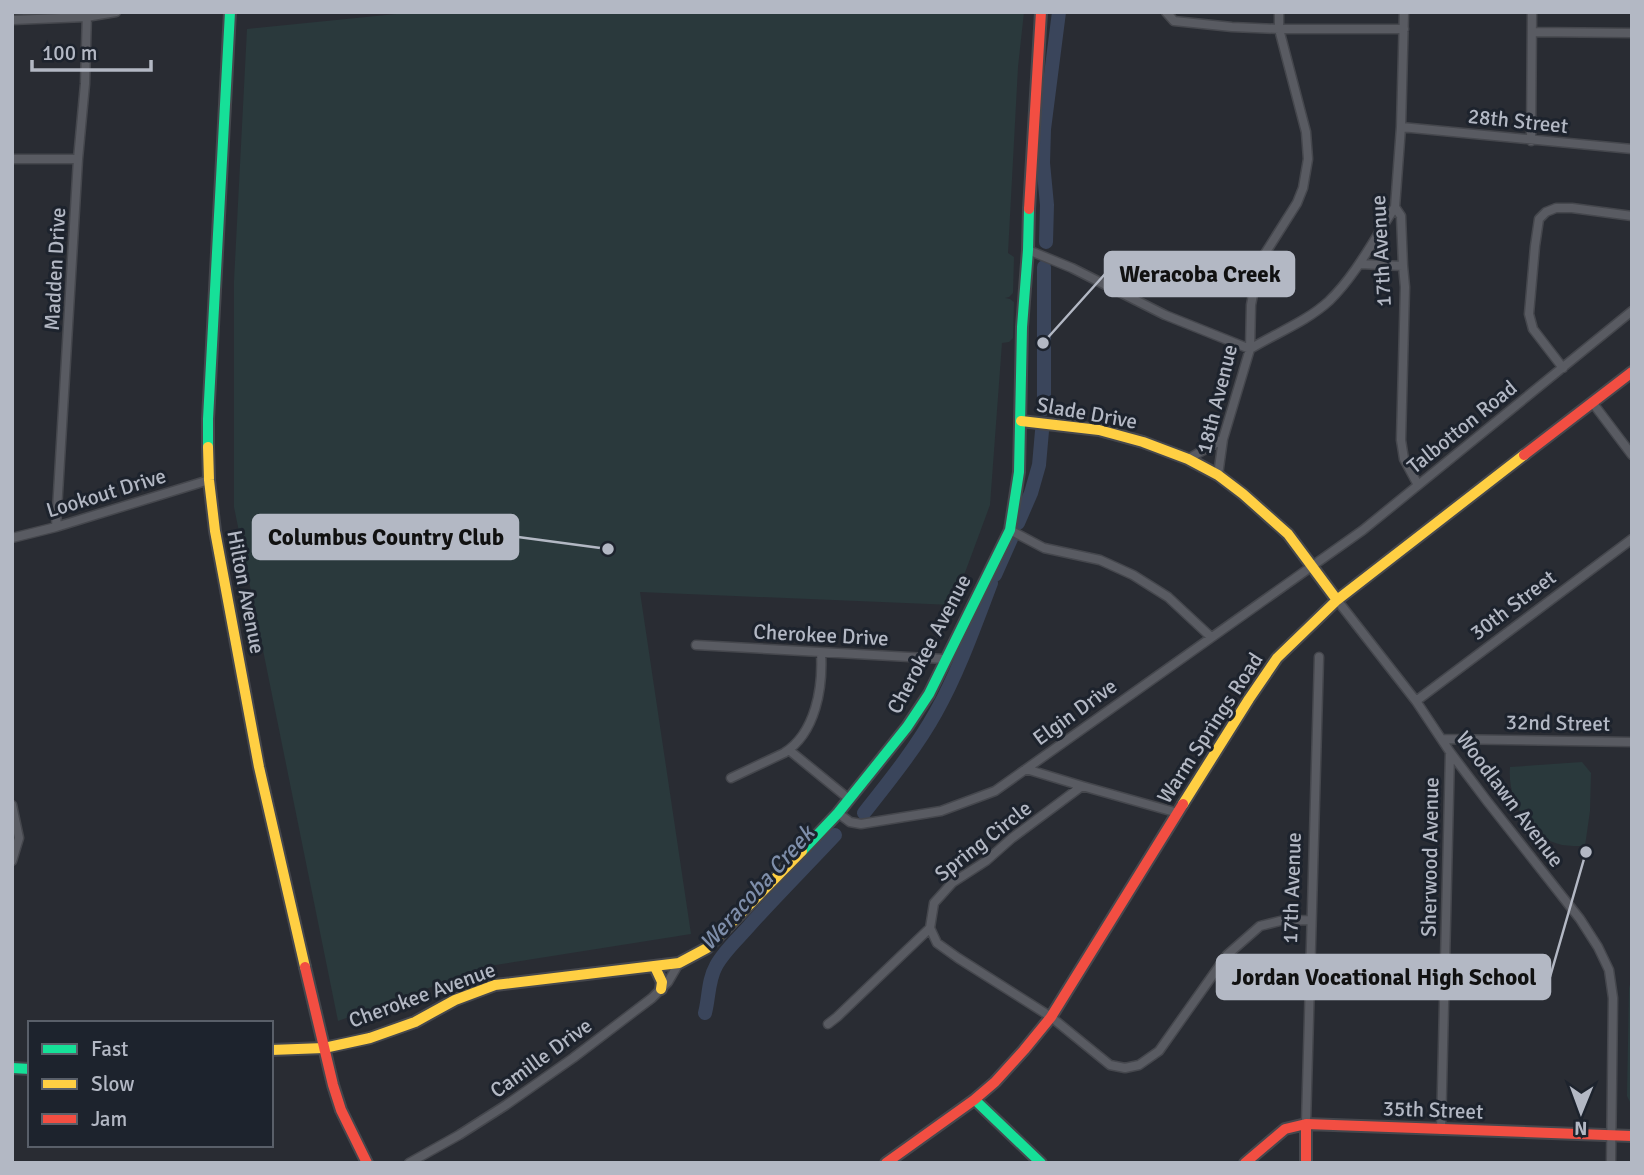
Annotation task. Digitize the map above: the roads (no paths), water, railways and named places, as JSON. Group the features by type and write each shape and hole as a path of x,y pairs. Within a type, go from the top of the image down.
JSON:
{"street":[{"path":"12,20 116,12"},
{"name":"Hilton Avenue","path":"230,12 208,419 209,480 215,531 259,767 324,1048 341,1110 367,1163"},
{"name":"Cherokee Avenue","path":"273,1050 324,1048 370,1038 415,1022 455,1000 495,985 679,963 707,948 838,813 894,745 929,695 1010,530 1019,472 1022,327 1041,12"},
{"path":"1166,12 1174,21 1279,29 1404,29"},
{"name":"18th Avenue","path":"1218,475 1223,439 1250,349 1251,305 1259,262 1297,204 1308,159 1306,132 1279,29 1279,12"},
{"name":"17th Avenue","path":"1404,12 1401,127 1395,207 1401,216 1405,287 1401,440 1404,459 1418,485"},
{"path":"1531,141 1532,12"},
{"name":"Madden Drive","path":"56,527 85,83 87,15"},
{"path":"1531,32 1632,33"},
{"name":"28th Street","path":"1401,127 1632,149"},
{"path":"12,159 78,159"},
{"path":"1028,250 1072,268 1165,315 1250,349 1296,324 1328,301 1360,264 1395,207"},
{"path":"1563,368 1533,329 1529,314 1539,219 1556,208 1632,216"},
{"path":"1360,264 1403,267"},
{"name":"Talbotton Road","path":"1312,567 1363,530 1632,311"},
{"name":"Warm Springs Road","path":"886,1163 975,1100 1022,1054 1051,1017 1277,658 1337,600 1632,372"},
{"path":"1592,402 1632,456"},
{"name":"Slade Drive","path":"1020,421 1099,430 1143,442 1188,459 1218,475 1287,534 1337,600"},
{"path":"1188,459 1223,439"},
{"name":"Lookout Drive","path":"12,538 209,480"},
{"path":"1010,530 1044,548 1100,560 1133,575 1168,597 1211,637"},
{"name":"30th Street","path":"1416,701 1632,539"},
{"name":"Elgin Drive","path":"838,813 849,822 861,824 941,811 995,791 1312,567"},
{"name":"Woodlawn Avenue","path":"1337,600 1416,701 1450,752 1580,919 1598,947 1609,971 1613,998 1611,1163"},
{"name":"Cherokee Drive","path":"696,645 945,659"},
{"path":"731,778 789,750 805,732 819,694 821,653"},
{"name":"17th Avenue","path":"1306,1163 1310,920 1319,657"},
{"name":"32nd Street","path":"1442,739 1632,742"},
{"path":"789,750 849,799"},
{"name":"Sherwood Avenue","path":"1441,1130 1450,752"},
{"path":"1026,769 1178,813"},
{"name":"Spring Circle","path":"930,928 934,903 952,883 986,861 1012,838 1082,786"},
{"path":"12,806 19,838 12,860"},
{"path":"828,1024 930,928 937,943 1051,1017 1110,1065 1125,1068 1139,1065 1159,1051 1227,955 1241,941 1260,926 1280,921 1310,920"},
{"name":"Camille Drive","path":"409,1163 506,1105 573,1058 652,998 668,982 679,963"},
{"path":"655,967 662,982 661,989"},
{"path":"975,1100 1041,1163"},
{"name":"35th Street","path":"1245,1163 1285,1129 1306,1124 1632,1136"}],"waterway":[{"name":"Weracoba Creek","path":"1046,242 1044,129 1059,12"},
{"name":"Weracoba Creek","path":"1044,267 1044,409"},
{"name":"Weracoba Creek","path":"1018,523 1039,465 1042,431"},
{"name":"Weracoba Creek","path":"995,575 1011,539"},
{"name":"Weracoba Creek","path":"864,813 911,751 936,712 959,665 991,583"},
{"name":"Weracoba Creek","path":"705,1013 711,977 723,955 835,835"}],"place":[{"name":"Weracoba Creek","path":"1043,343"},
{"name":"Columbus Country Club","path":"608,549"},
{"name":"Jordan Vocational High School","path":"1586,852"}]}
